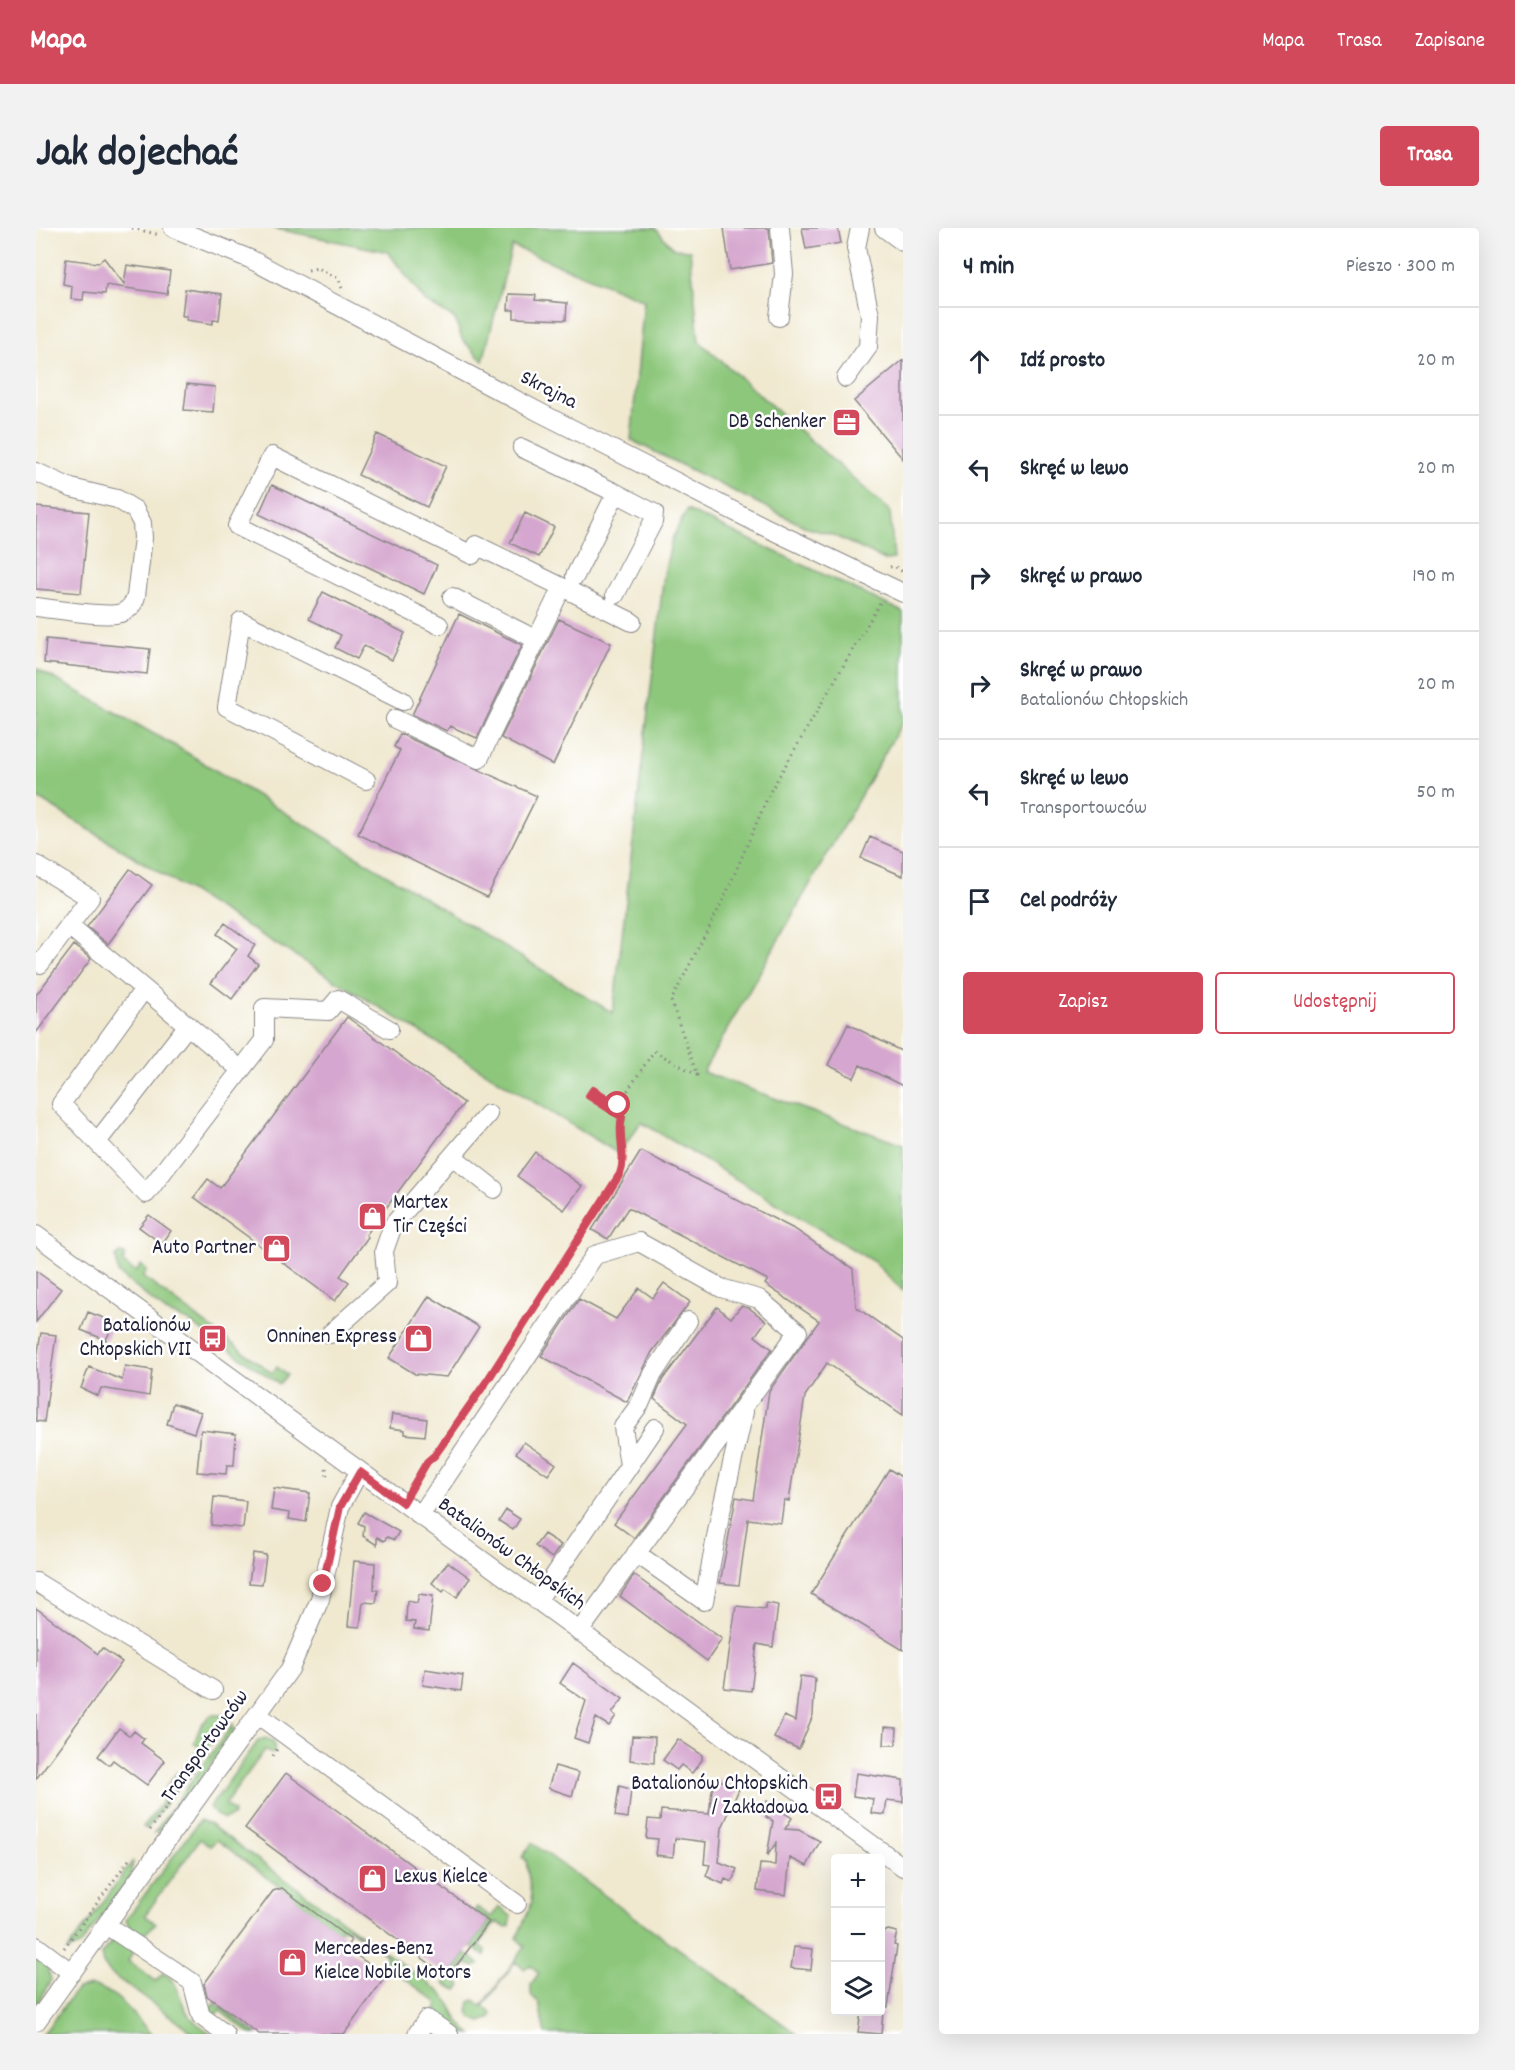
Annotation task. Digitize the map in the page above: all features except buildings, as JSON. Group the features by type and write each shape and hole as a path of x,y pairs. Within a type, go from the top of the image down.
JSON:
{"street":[{"name":"Skrajna","path":"173,228 250,259 539,412 763,526 896,590"},
{"path":"779,317 784,274 780,228"},
{"path":"846,378 868,347 870,315 856,248 860,228"},
{"path":"884,228 903,242"},
{"path":"522,448 654,513 653,522 615,595"},
{"path":"439,626 237,526 272,456 474,550 569,582 632,622"},
{"path":"36,472 71,488 127,504 139,516 143,538 136,596 134,604 127,609 112,614 36,607"},
{"path":"395,719 479,759 537,640 616,493"},
{"path":"452,597 537,640"},
{"path":"366,780 227,706 241,621 404,701"},
{"path":"36,865 90,898 40,964 36,961"},
{"path":"69,926 241,1070"},
{"path":"144,989 61,1104 146,1194 264,1040 264,1008 328,1011 339,999 389,1029"},
{"path":"97,1142 188,1025"},
{"path":"330,1334 387,1283 384,1251 393,1225 488,1114"},
{"path":"452,1156 494,1189"},
{"name":"Batalionów Chłopskich","path":"36,1235 903,1867"},
{"path":"420,1515 595,1255 639,1242 721,1288 759,1299 798,1332 579,1632"},
{"path":"629,1466 623,1427 640,1404 653,1374 688,1321"},
{"path":"636,1553 704,1601 720,1516 746,1403"},
{"path":"537,1601 655,1428"},
{"name":"Transportowców","path":"36,2022 291,1669 309,1631 320,1599 340,1507 360,1472"},
{"path":"36,1581 213,1690"},
{"path":"258,1715 517,1904"},
{"path":"106,1925 192,1982 201,2016 225,2034"},
{"path":"36,1946 72,1973"},
{"path":"417,2034 428,2019 449,2034"}],"path":[{"path":"403,1503 427,1462 435,1455 489,1378 620,1174 623,1157 619,1126 622,1117 589,1096 593,1090 617,1104 654,1051 697,1075 671,1000 725,896 770,792 896,590"},
{"path":"57,1948 63,1949 131,1857"}],"green space":[{"path":"272,228 655,228 674,249 690,250 699,341 890,511 894,559 885,560 833,535 808,528 631,440 644,300 512,246 483,361 462,339 455,319 425,301 388,252"},
{"path":"687,510 903,612 903,721 703,1072 903,1145 903,1291 874,1262 641,1122 619,1154 36,797 36,668 179,748 613,1013 664,574 672,539"},
{"path":"120,1253 125,1254 123,1263 136,1272 141,1265 147,1271 143,1277 272,1373 277,1367 287,1375 279,1384 188,1321 166,1312 118,1273 116,1257"},
{"path":"211,1715 224,1715 229,1718 147,1829 143,1827 168,1794 166,1787 177,1772 180,1774 200,1748 194,1743 201,1725"},
{"path":"233,1724 234,1733 165,1829 154,1833"},
{"path":"265,1738 273,1741 275,1750 272,1754 265,1750 225,1804 234,1812 233,1816 224,1819 216,1815 210,1807 258,1741"},
{"path":"200,1820 209,1824 439,1991 449,2002 460,2023 472,2034 456,2030 441,2020 436,2010 438,2003 387,1966 386,1955 349,1928 338,1931 217,1840 210,1846 200,1839 145,1915 156,1924 143,1935 133,1930 126,1920"},
{"path":"532,1843 797,2034 545,2034 539,2003 531,1995 531,1984 539,1973 530,1965 524,1969 515,1962 483,2006 492,2014 491,2018 481,2022 471,2018 468,2012 470,2002 474,2000 482,2006 525,1947 517,1938 532,1902 526,1860 522,1857"},
{"path":"133,1861 131,1876 80,1946 67,1951"},
{"path":"477,1907 491,1917 499,1907 511,1916 510,1926 505,1927 496,1922 479,1945 486,1950 485,1956 471,1946 489,1922 474,1911"},
{"path":"114,1938 134,1951 128,1961 156,1981 163,1973 169,1977 176,1986 189,2016 212,2034 195,2034 110,1973 101,1955"},
{"path":"466,1953 479,1964 474,1967 466,1963 455,1978 461,1986 457,1990 444,1984"},
{"path":"36,1955 47,1966 51,1980 36,2006"},
{"path":"91,1986 109,1992 117,1998 151,2034 43,2034 77,1989"},
{"path":"215,2003 257,2034 251,2034 220,2011 215,2015 211,2013 210,2008"}],"place":[{"name":"DB Schenker","path":"847,423"},
{"name":"Martex Tir Części","path":"372,1216"},
{"name":"Auto Partner","path":"277,1249"},
{"name":"Onninen Express","path":"418,1338"},
{"name":"Batalionów Chłopskich VII","path":"212,1339"},
{"name":"Batalionów Chłopskich / Zakładowa","path":"829,1797"},
{"name":"Lexus Kielce","path":"373,1878"},
{"name":"Mercedes-Benz Kielce Nobile Motors","path":"293,1962"}],"route":[{"path":"323,1584 335,1521 346,1493 360,1472 403,1503 427,1462 435,1455 468,1410 620,1174 623,1166 619,1126 622,1117 589,1096 593,1090 618,1105"}]}
